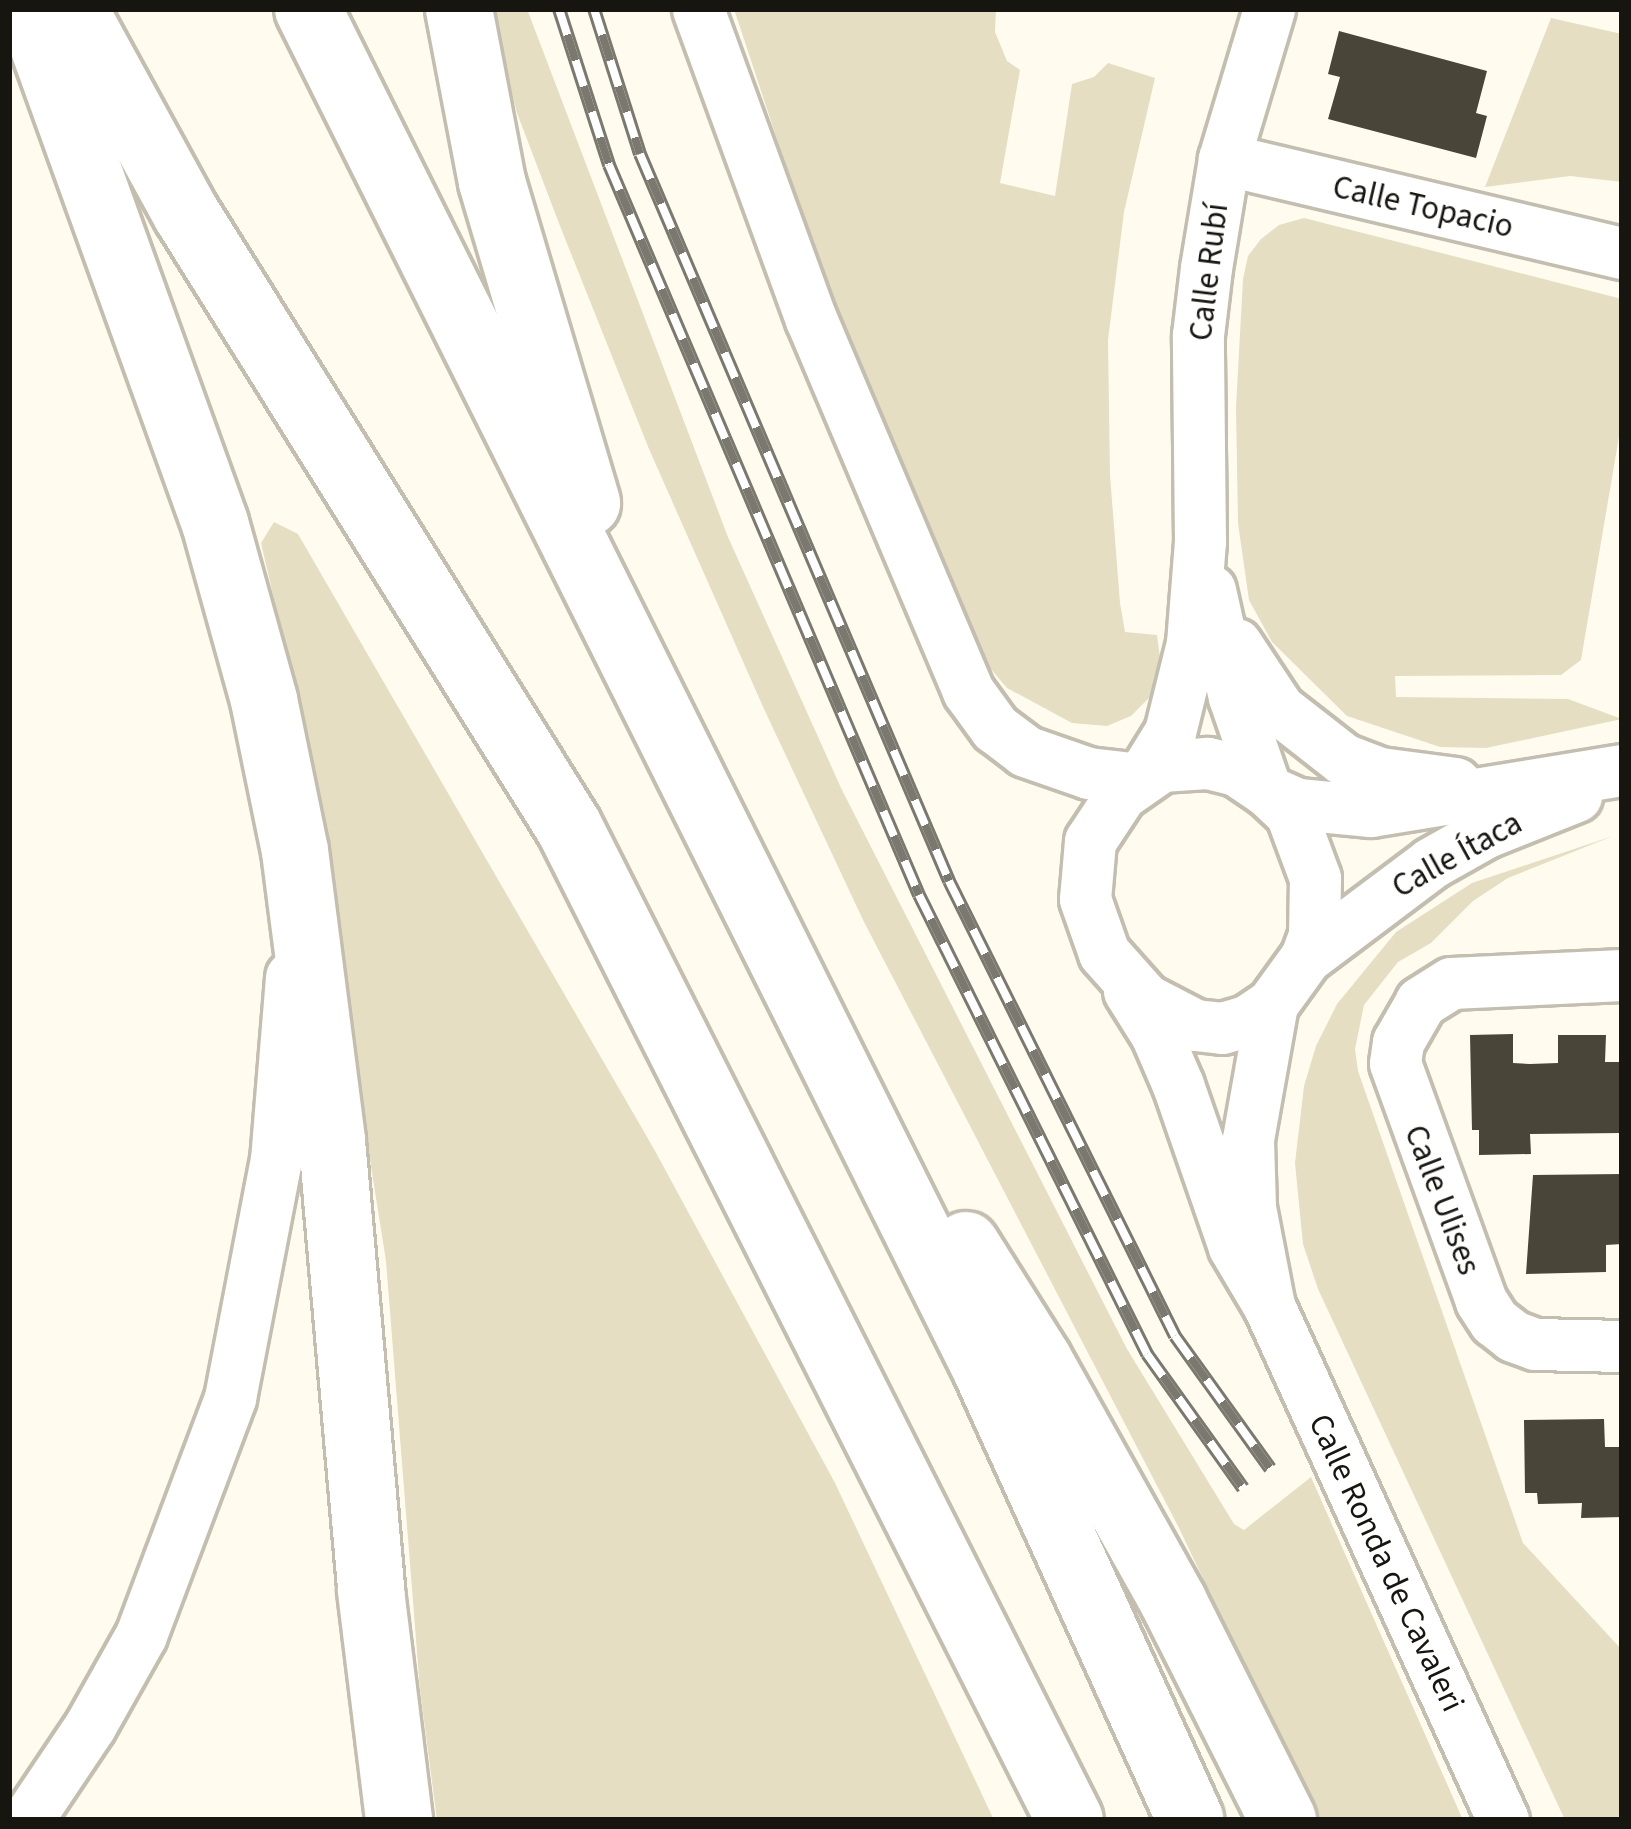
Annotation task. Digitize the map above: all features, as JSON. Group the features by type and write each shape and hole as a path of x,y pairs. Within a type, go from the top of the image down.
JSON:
{"main road":[{"path":"30,9 215,523 264,700 295,850 332,1141 371,1591 399,1820"},
{"path":"74,9 187,215 568,826 1070,1820"},
{"path":"308,9 986,1369 1192,1820"},
{"path":"459,9 493,182 638,673"},
{"path":"797,983 1039,1360 1174,1604 1282,1820"}],"street":[{"path":"698,9 811,320 968,691 995,728 1025,752 1088,773 1141,778"},
{"name":"Calle Rubí","path":"1141,778 1158,758 1184,689 1200,542 1198,334 1225,159 1269,9"},
{"name":"Calle Topacio","path":"1225,159 1622,253"},
{"name":"Calle Rubí","path":"1200,542 1234,697 1266,790"},
{"path":"1213,604 1280,709 1343,759 1421,781 1503,787"},
{"path":"1187,761 1236,770 1266,790 1291,813 1315,878 1313,935 1306,958 1273,1004 1247,1021 1222,1028 1195,1025 1167,1013 1121,978 1092,924 1085,877 1090,841 1103,814 1161,766 1187,761"},
{"name":"Calle Ítaca","path":"1266,790 1298,804 1371,812 1503,787 1622,774"},
{"name":"Calle Ítaca","path":"1306,958 1431,863 1486,832 1622,774"},
{"path":"27,1820 90,1726 141,1635 230,1398 254,1295 276,1160 290,1016 295,850"},
{"name":"Calle Ulises","path":"1622,975 1469,978 1437,989 1421,1001 1398,1042 1395,1063 1398,1085 1481,1301 1513,1336 1535,1344 1622,1346"},
{"name":"Calle Ronda de Cavaleri","path":"1121,978 1156,1034 1234,1247 1269,1306 1503,1820"},
{"name":"Calle Ronda de Cavaleri","path":"1269,1306 1246,1175 1273,1004"}],"shaded area":[{"path":"491,9 527,9 728,537 842,790 1127,1349 1234,1524 1244,1530 1311,1477 1463,1820 1318,1820 1178,1526 864,922 764,709 649,449 560,226 517,113"},
{"path":"734,9 996,9 995,32 1007,61 1020,70 1000,183 1055,196 1072,84 1094,77 1108,63 1155,78 1124,212 1108,340 1110,475 1120,603 1125,632 1157,635 1162,672 1149,698 1131,716 1107,726 1072,723 1007,688 984,661 884,430 797,200"},
{"path":"1551,18 1622,34 1622,182 1570,176 1485,187"},
{"path":"1304,218 1622,299 1622,419 1581,660 1561,675 1395,676 1396,697 1568,699 1622,719 1486,748 1440,747 1347,716 1272,642 1249,600 1238,523 1236,407 1243,279 1248,256 1261,239 1279,225"},
{"path":"274,522 298,534 654,1149 835,1483 994,1820 437,1820 420,1690 386,1261 296,694 261,543"},
{"path":"1613,836 1508,878 1473,901 1431,943 1398,962 1364,1005 1355,1049 1358,1071 1523,1543 1622,1650 1622,1820 1565,1820 1318,1289 1303,1244 1295,1163 1304,1086 1316,1046 1337,1004 1396,932 1472,883"}],"building":[{"path":"1339,31 1487,71 1476,113 1487,116 1476,158 1328,119 1340,77 1328,74"},
{"path":"1513,1034 1513,1063 1530,1064 1558,1063 1558,1035 1606,1035 1605,1062 1622,1062 1622,1133 1530,1134 1531,1154 1479,1155 1479,1130 1472,1130 1470,1035"},
{"path":"1622,1174 1622,1244 1606,1245 1606,1272 1526,1274 1533,1175"},
{"path":"1604,1419 1605,1447 1622,1447 1622,1517 1581,1518 1582,1503 1538,1504 1537,1493 1525,1493 1524,1420"}],"railway":[{"path":"559,9 609,165 919,895 1147,1354 1243,1488"},
{"path":"594,9 640,154 949,881 1175,1336 1270,1468"}]}
